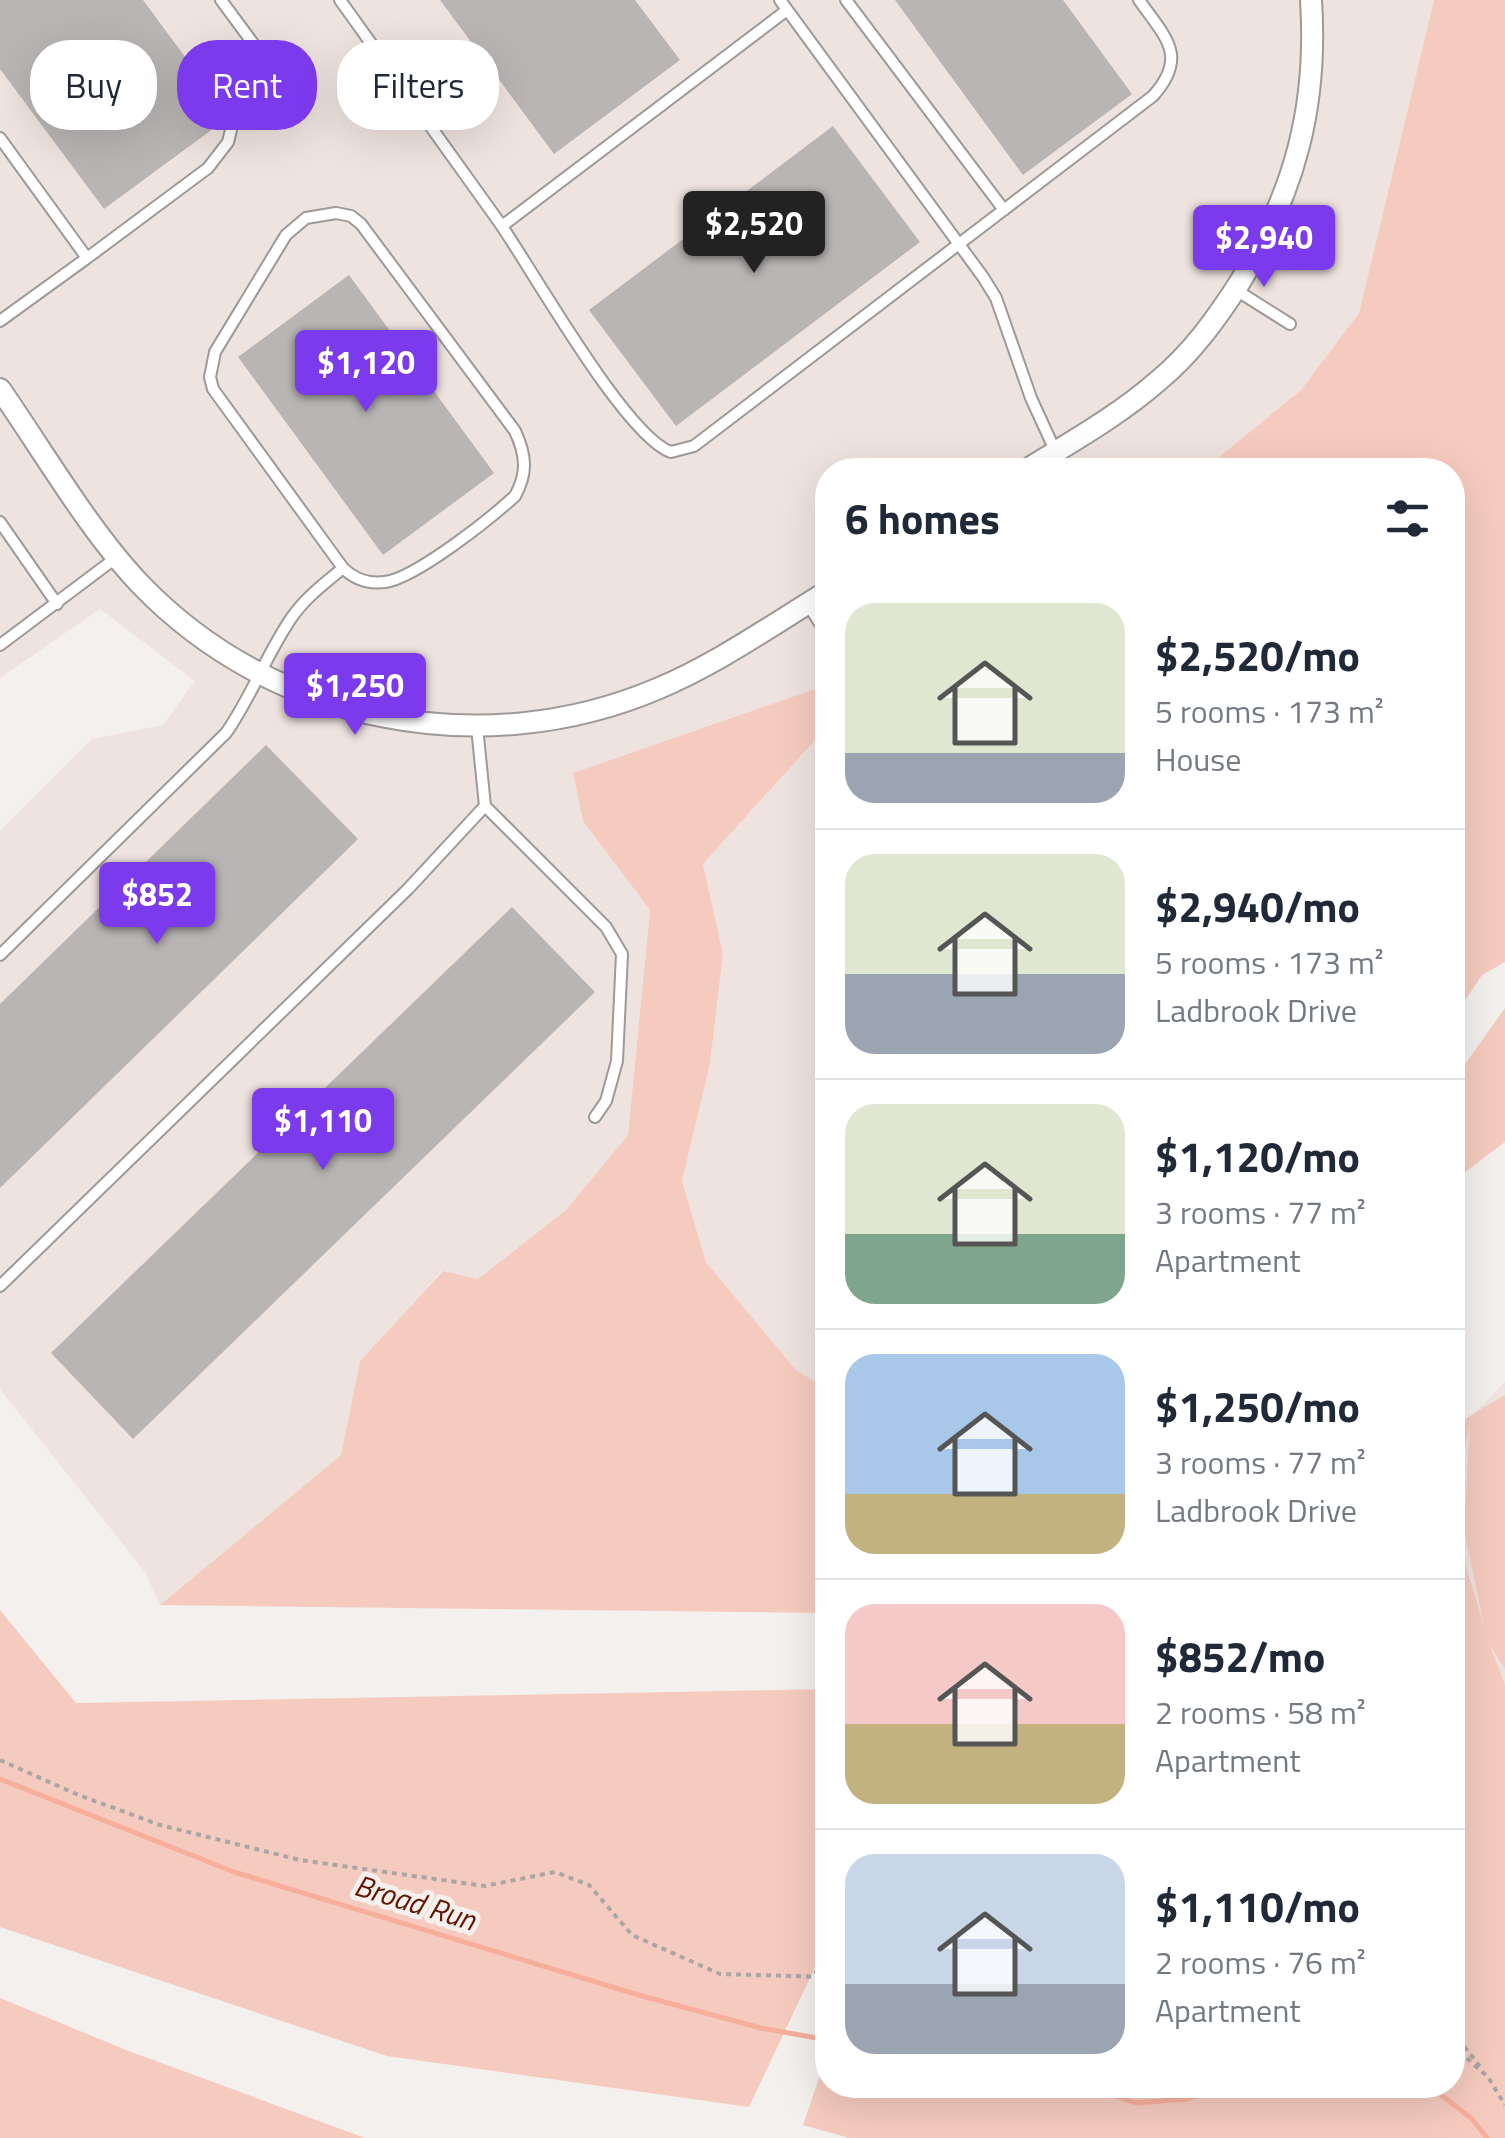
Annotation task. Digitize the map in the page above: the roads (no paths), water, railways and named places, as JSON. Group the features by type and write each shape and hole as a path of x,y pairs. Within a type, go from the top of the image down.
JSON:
{"street":[{"path":"1062,458 1161,380 1194,346 1260,249 1295,170 1311,90 1310,0"},
{"path":"0,389 117,557 142,586 217,650 261,676 362,714 399,721 477,726 556,719 660,688 815,598"}],"lane":[{"path":"0,321 208,168 228,142 239,98 269,65 221,0"},
{"path":"340,0 502,226 608,386 651,440 671,452 694,446 1165,82 1172,67 1172,51 1139,0"},
{"path":"846,0 1004,210"},
{"path":"502,226 783,5 960,243 996,298 1035,409 1058,458"},
{"path":"0,138 87,258"},
{"path":"336,213 351,216 362,224 515,431 525,465 523,482 508,503 404,576 388,582 364,582 343,568 213,389 210,377 215,352 286,235 306,218 336,213"},
{"path":"1235,289 1290,324"},
{"path":"0,522 58,604"},
{"path":"0,645 117,557"},
{"path":"0,955 226,733 247,704 291,618 343,568"},
{"path":"807,603 815,616"},
{"path":"477,726 485,806 606,928 622,954 616,1062 606,1101 595,1117"},
{"path":"0,1286 408,889 485,806"}],"waterway":[{"name":"Broad Run","path":"0,1779 234,1872 642,1996 761,2028 815,2038"},
{"name":"Broad Run","path":"1121,2098 1136,2103 1189,2098"},
{"name":"Broad Run","path":"1445,2098 1472,2119 1487,2138"}]}
